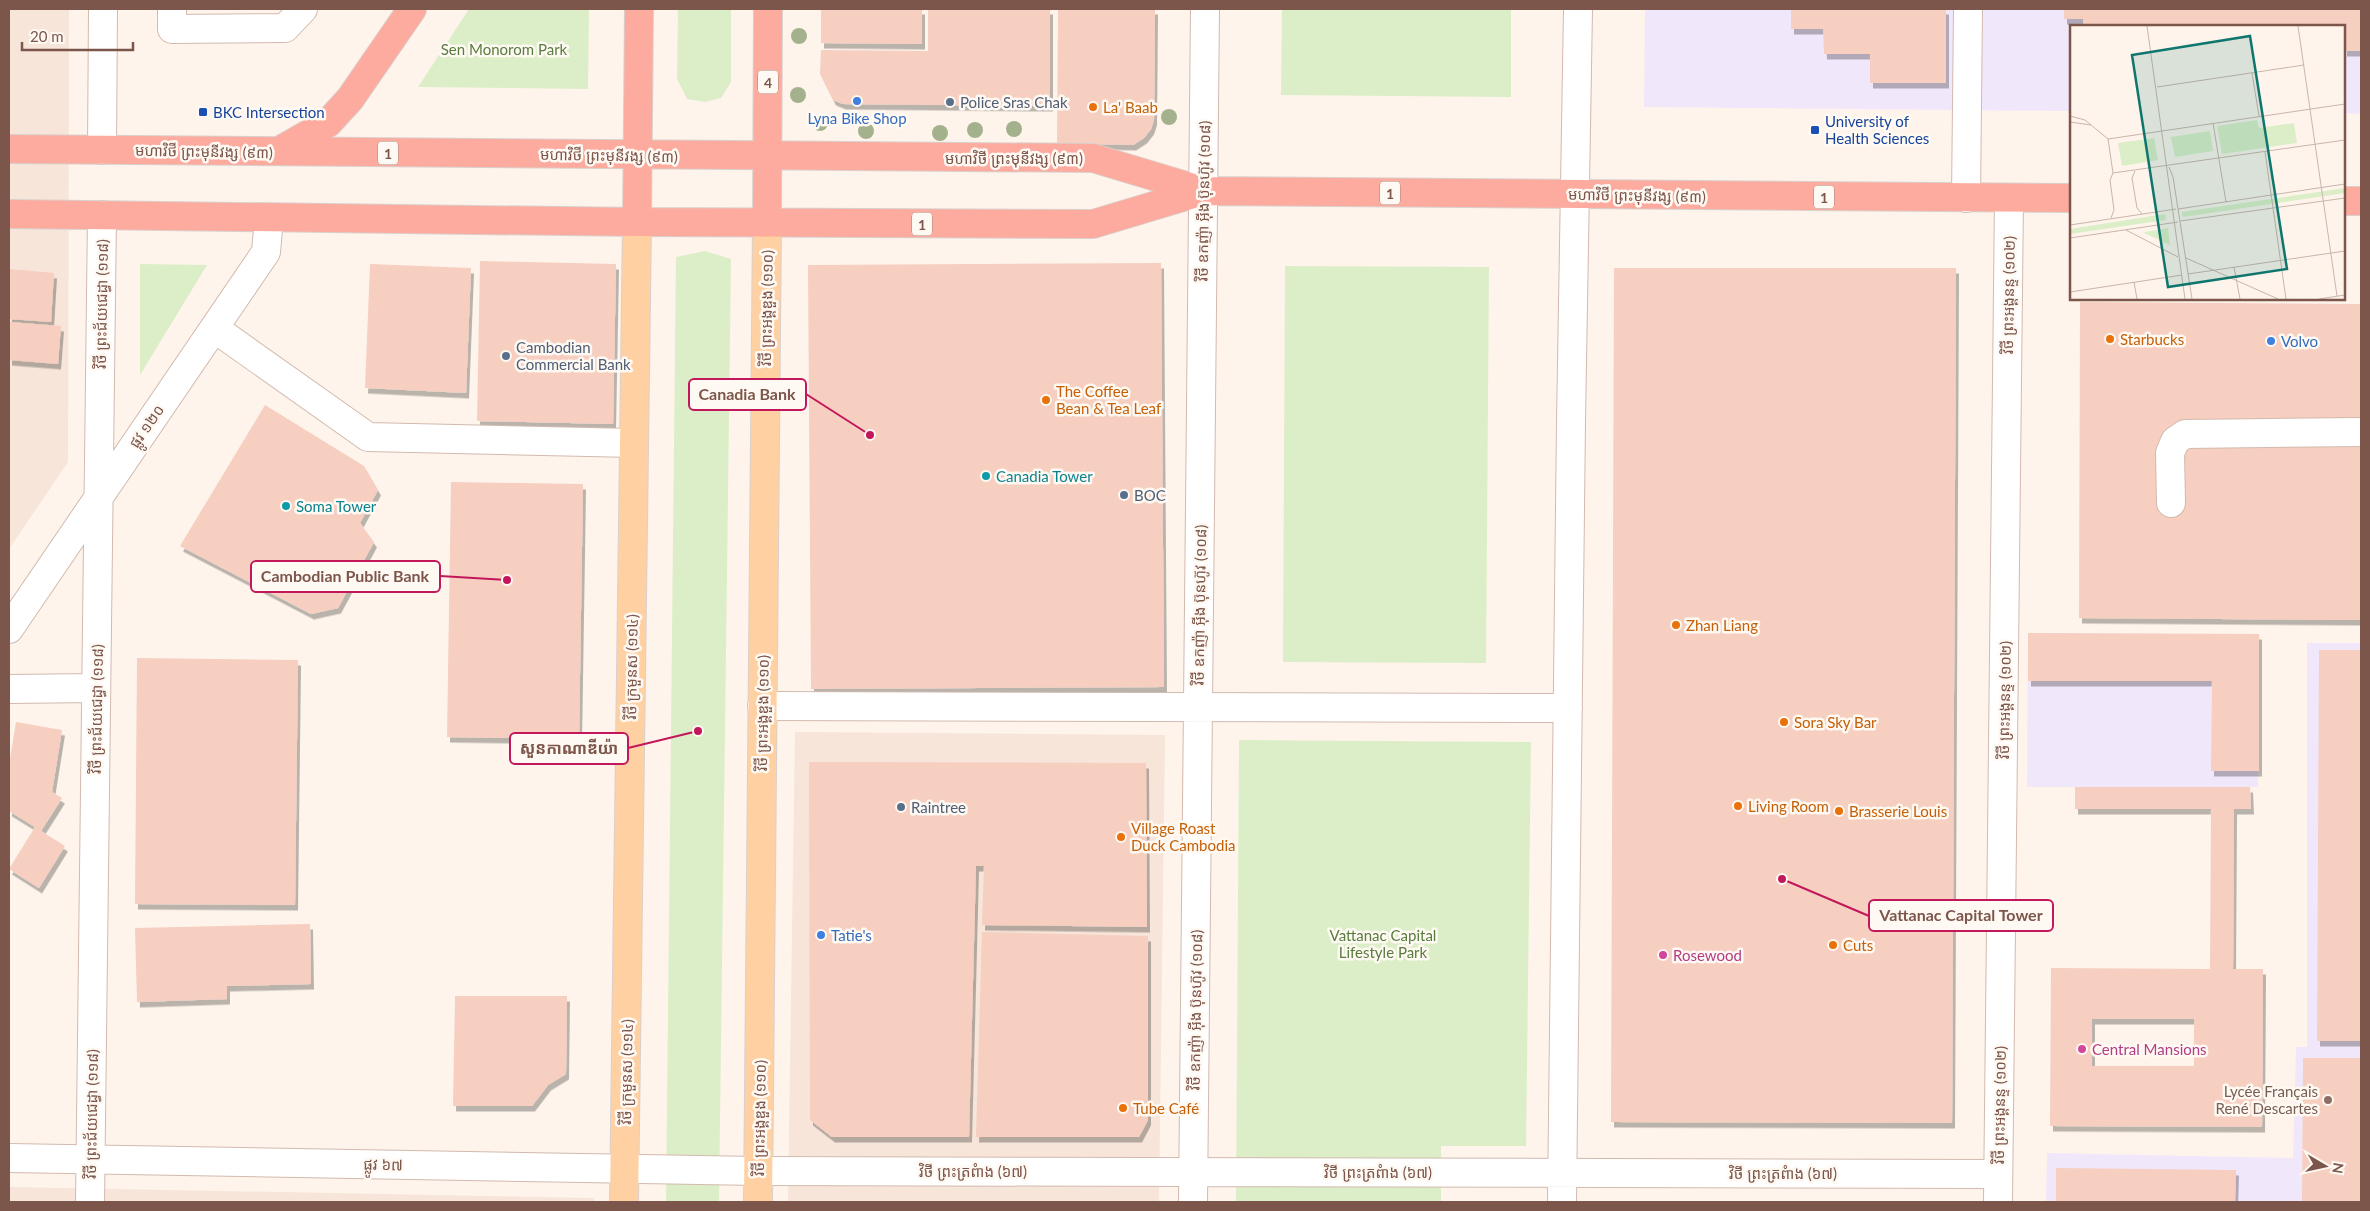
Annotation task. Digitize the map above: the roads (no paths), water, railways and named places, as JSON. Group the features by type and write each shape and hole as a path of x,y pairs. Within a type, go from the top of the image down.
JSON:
{"highway":[{"path":"279,151 328,122 350,99 412,9"},
{"path":"637,222 639,9"},
{"name":"4","path":"768,9 768,156"},
{"name":"មហាវិថី ព្រះមុនីវង្ស (៩៣)","path":"9,149 1093,158 1204,192"},
{"path":"767,223 768,156"},
{"name":"មហាវិថី ព្រះមុនីវង្ស (៩៣)","path":"9,214 637,222 1093,224 1204,192 2070,198"},
{"path":"2345,201 2361,201"}],"main road":[{"name":"វិថី ក្រមួនស (១១៤)","path":"624,1202 637,222"},
{"name":"វិថី ព្រះអង្គឌួង (១១០)","path":"758,1202 767,223"}],"street":[{"path":"102,150 103,9"},
{"path":"172,9 172,29 285,28 303,9"},
{"name":"វិថី ឧកញ៉ា អ៊ីង ប៊ុនហ៊ូវ (១០៨)","path":"1193,1202 1205,9"},
{"path":"1562,1202 1578,9"},
{"path":"1966,198 1968,9"},
{"name":"វិថី ព្រះអង្គនន្ទ (១០២)","path":"1998,1202 2009,198"},
{"name":"វិថី ព្រះជ័យជេដ្ធា (១១៨)","path":"90,1202 102,215"},
{"name":"ផ្លូវ ១២០","path":"9,629 99,494 266,252 269,218"},
{"path":"214,328 368,436 634,442"},
{"path":"2171,503 2170,453 2175,441 2185,434 2361,432"},
{"path":"9,689 96,688"},
{"path":"762,706 1568,708"},
{"name":"ផ្លូវ ៦៧","path":"9,1158 758,1171"},
{"name":"វិថី ព្រះត្រពំាង (៦៧)","path":"758,1171 1998,1174"}],"place":[{"name":"Lyna Bike Shop","path":"857,101"},
{"name":"Police Sras Chak","path":"950,102"},
{"name":"La' Baab","path":"1093,107"},
{"name":"BKC Intersection","path":"203,112"},
{"name":"University of Health Sciences","path":"1815,130"},
{"name":"Starbucks","path":"2110,339"},
{"name":"Volvo","path":"2271,341"},
{"name":"Cambodian Commercial Bank","path":"506,356"},
{"name":"The Coffee Bean & Tea Leaf","path":"1046,400"},
{"name":"Canadia Bank","path":"870,435"},
{"name":"Canadia Tower","path":"986,476"},
{"name":"BOC","path":"1124,495"},
{"name":"Soma Tower","path":"286,506"},
{"name":"Cambodian Public Bank","path":"507,580"},
{"name":"Zhan Liang","path":"1676,625"},
{"name":"Sora Sky Bar","path":"1784,722"},
{"name":"សួនកាណាឌីយ៉ា","path":"698,731"},
{"name":"Living Room","path":"1738,806"},
{"name":"Raintree","path":"901,807"},
{"name":"Brasserie Louis","path":"1839,811"},
{"name":"Village Roast Duck Cambodia","path":"1121,837"},
{"name":"Vattanac Capital Tower","path":"1782,879"},
{"name":"Tatie's","path":"821,935"},
{"name":"Cuts","path":"1833,945"},
{"name":"Rosewood","path":"1663,955"},
{"name":"Central Mansions","path":"2082,1049"},
{"name":"Lycée Français René Descartes","path":"2328,1100"},
{"name":"Tube Café","path":"1123,1108"}],"park label":[{"name":"Sen Monorom Park","path":"504,49"},
{"name":"Vattanac Capital Lifestyle Park","path":"1383,944"}]}
